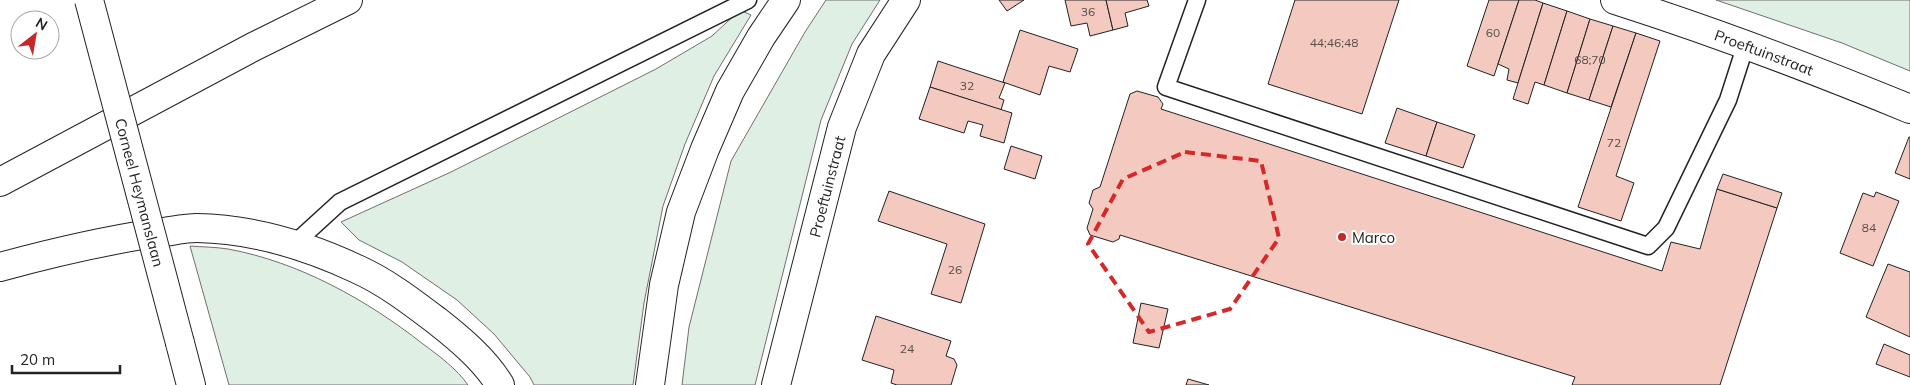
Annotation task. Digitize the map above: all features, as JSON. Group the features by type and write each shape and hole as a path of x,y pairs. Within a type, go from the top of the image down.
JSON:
{"main road":[{"name":"Corneel Heymanslaan","path":"89,0 191,385"},
{"path":"0,182 253,47 348,0"},
{"path":"650,385 664,285 681,212 730,91 761,37 786,0"},
{"name":"Proeftuinstraat","path":"776,385 842,127 871,54 906,0"},
{"name":"Proeftuinstraat","path":"1615,0 1746,44 1910,109"},
{"path":"0,267 51,253 134,236 196,228 242,232 294,244 358,269 407,298 456,336 494,374 500,385"}],"lane":[{"path":"294,244 340,202 748,0"},
{"path":"1197,0 1166,87 1648,246 1666,228 1724,109 1746,44"}],"highlighted area":[{"path":"1185,152 1261,161 1279,238 1230,309 1149,332 1088,244 1123,179"}],"green space":[{"path":"826,0 880,0 852,44 821,120 755,385 682,385 689,327 731,161 805,32"},
{"path":"1716,0 1910,0 1910,71 1842,43"},
{"path":"740,10 751,15 714,76 685,144 663,206 644,303 633,385 534,385 530,377 494,334 457,300 402,262 359,240 341,222 451,172 656,69 712,36"},
{"path":"190,246 223,248 254,255 281,263 331,285 379,312 401,328 447,363 468,385 229,385"}],"building":[{"path":"999,0 1024,0 1007,11"},
{"path":"1065,0 1106,0 1113,30 1090,36 1087,23 1071,26"},
{"path":"1106,0 1147,0 1149,6 1125,13 1128,26 1113,30"},
{"path":"1295,0 1399,0 1362,114 1268,84"},
{"path":"1489,0 1519,0 1494,76 1467,66"},
{"path":"1519,0 1535,0 1543,3 1518,83 1507,80 1509,69 1498,64"},
{"path":"1543,3 1567,11 1544,85 1535,82 1528,104 1513,99"},
{"path":"1567,11 1590,19 1567,93 1544,85"},
{"path":"1590,19 1613,26 1589,100 1567,93"},
{"path":"1613,26 1636,33 1611,107 1589,100"},
{"path":"1020,30 1078,49 1070,72 1049,66 1040,95 1003,82"},
{"path":"1636,33 1660,41 1616,176 1634,183 1621,221 1578,207"},
{"path":"938,61 1005,83 999,98 1004,100 1001,110 930,87"},
{"path":"930,87 1012,113 1004,143 980,136 983,125 968,121 964,133 919,119"},
{"name":"Marco","path":"1137,91 1158,97 1163,104 1161,109 1662,271 1671,242 1700,249 1717,189 1777,208 1720,385 1572,385 1575,377 1120,235 1119,239 1113,242 1090,235 1087,228 1093,209 1089,203 1093,190 1100,187 1130,94"},
{"path":"1397,108 1437,122 1426,156 1385,143"},
{"path":"1437,122 1475,135 1463,168 1426,156"},
{"path":"1910,137 1910,179 1895,173"},
{"path":"1011,146 1042,156 1035,179 1004,169"},
{"path":"1723,174 1782,193 1777,208 1717,189"},
{"path":"889,191 985,224 961,303 931,294 947,244 878,221"},
{"path":"1876,192 1899,201 1873,266 1840,253 1863,193 1874,197"},
{"path":"1888,264 1910,272 1910,337 1866,317"},
{"path":"1141,303 1168,309 1159,348 1133,343"},
{"path":"876,316 951,341 946,356 954,359 957,365 951,385 897,385 891,383 894,370 862,360"},
{"path":"1884,344 1910,355 1910,377 1876,364"},
{"path":"1188,379 1209,385 1186,385"}],"place":[{"name":"Marco","path":"1342,237"}]}
